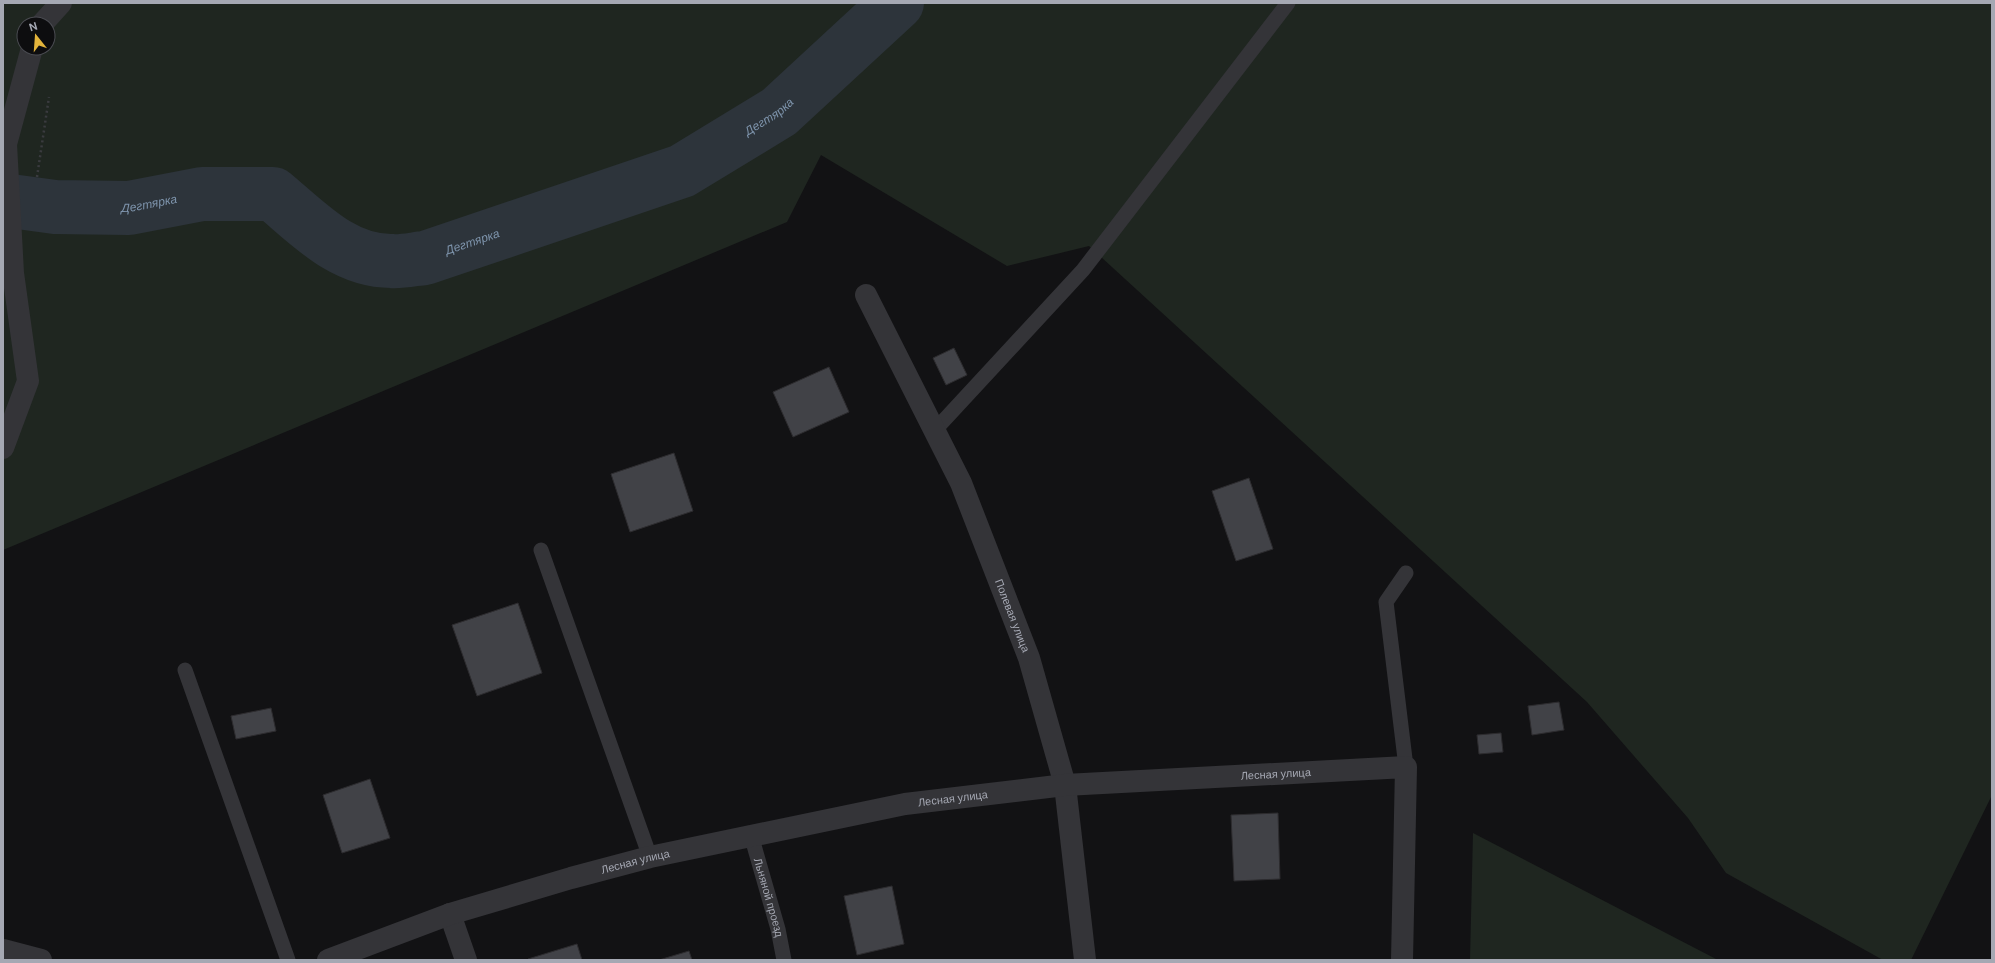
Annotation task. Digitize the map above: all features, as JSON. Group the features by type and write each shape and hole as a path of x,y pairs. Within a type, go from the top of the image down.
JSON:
{"street":[{"path":"49,16 61,3"},
{"path":"3,448 28,381 13,273 6,144 30,56"},
{"name":"Полевая улица","path":"866,295 961,482 1029,658 1065,785 1085,960"},
{"path":"1402,960 1406,767"},
{"name":"Лесная улица","path":"328,960 450,914 571,878 650,857 905,804 1065,785 1406,767"},
{"path":"450,914 466,960"},
{"path":"3,950 41,960"}],"lane":[{"path":"934,430 1083,270 1288,3"},
{"path":"541,550 650,857"},
{"path":"1406,573 1386,602 1406,767"},
{"path":"185,670 288,960"},
{"name":"Льняной проезд","path":"751,835 778,930 784,960"}],"shaded area":[{"path":"3,3 1992,3 1992,795 1911,960 1883,960 1726,873 1688,818 1587,702 1089,246 1007,266 821,155 787,222 3,550"},
{"path":"1473,833 1718,960 1470,960"}],"building":[{"path":"954,348 967,375 946,385 933,358"},
{"path":"829,367 849,412 793,437 773,392"},
{"path":"674,453 693,511 630,532 611,474"},
{"path":"1249,478 1273,549 1236,561 1212,491"},
{"path":"518,603 542,673 477,696 452,625"},
{"path":"1559,702 1564,730 1532,735 1528,706"},
{"path":"271,708 276,731 236,739 231,716"},
{"path":"1501,733 1503,752 1479,754 1477,735"},
{"path":"370,779 390,838 342,853 323,795"},
{"path":"1278,813 1280,879 1234,881 1231,815"},
{"path":"892,886 904,944 857,955 844,896"},
{"path":"577,944 582,960 528,960 528,959"},
{"path":"689,951 692,960 659,960"}],"waterway":[{"name":"Дегтярка","path":"3,200 55,207 129,208 202,194 273,194 313,228 341,247 357,255 391,261 425,258 682,171 779,112 897,3"}]}
